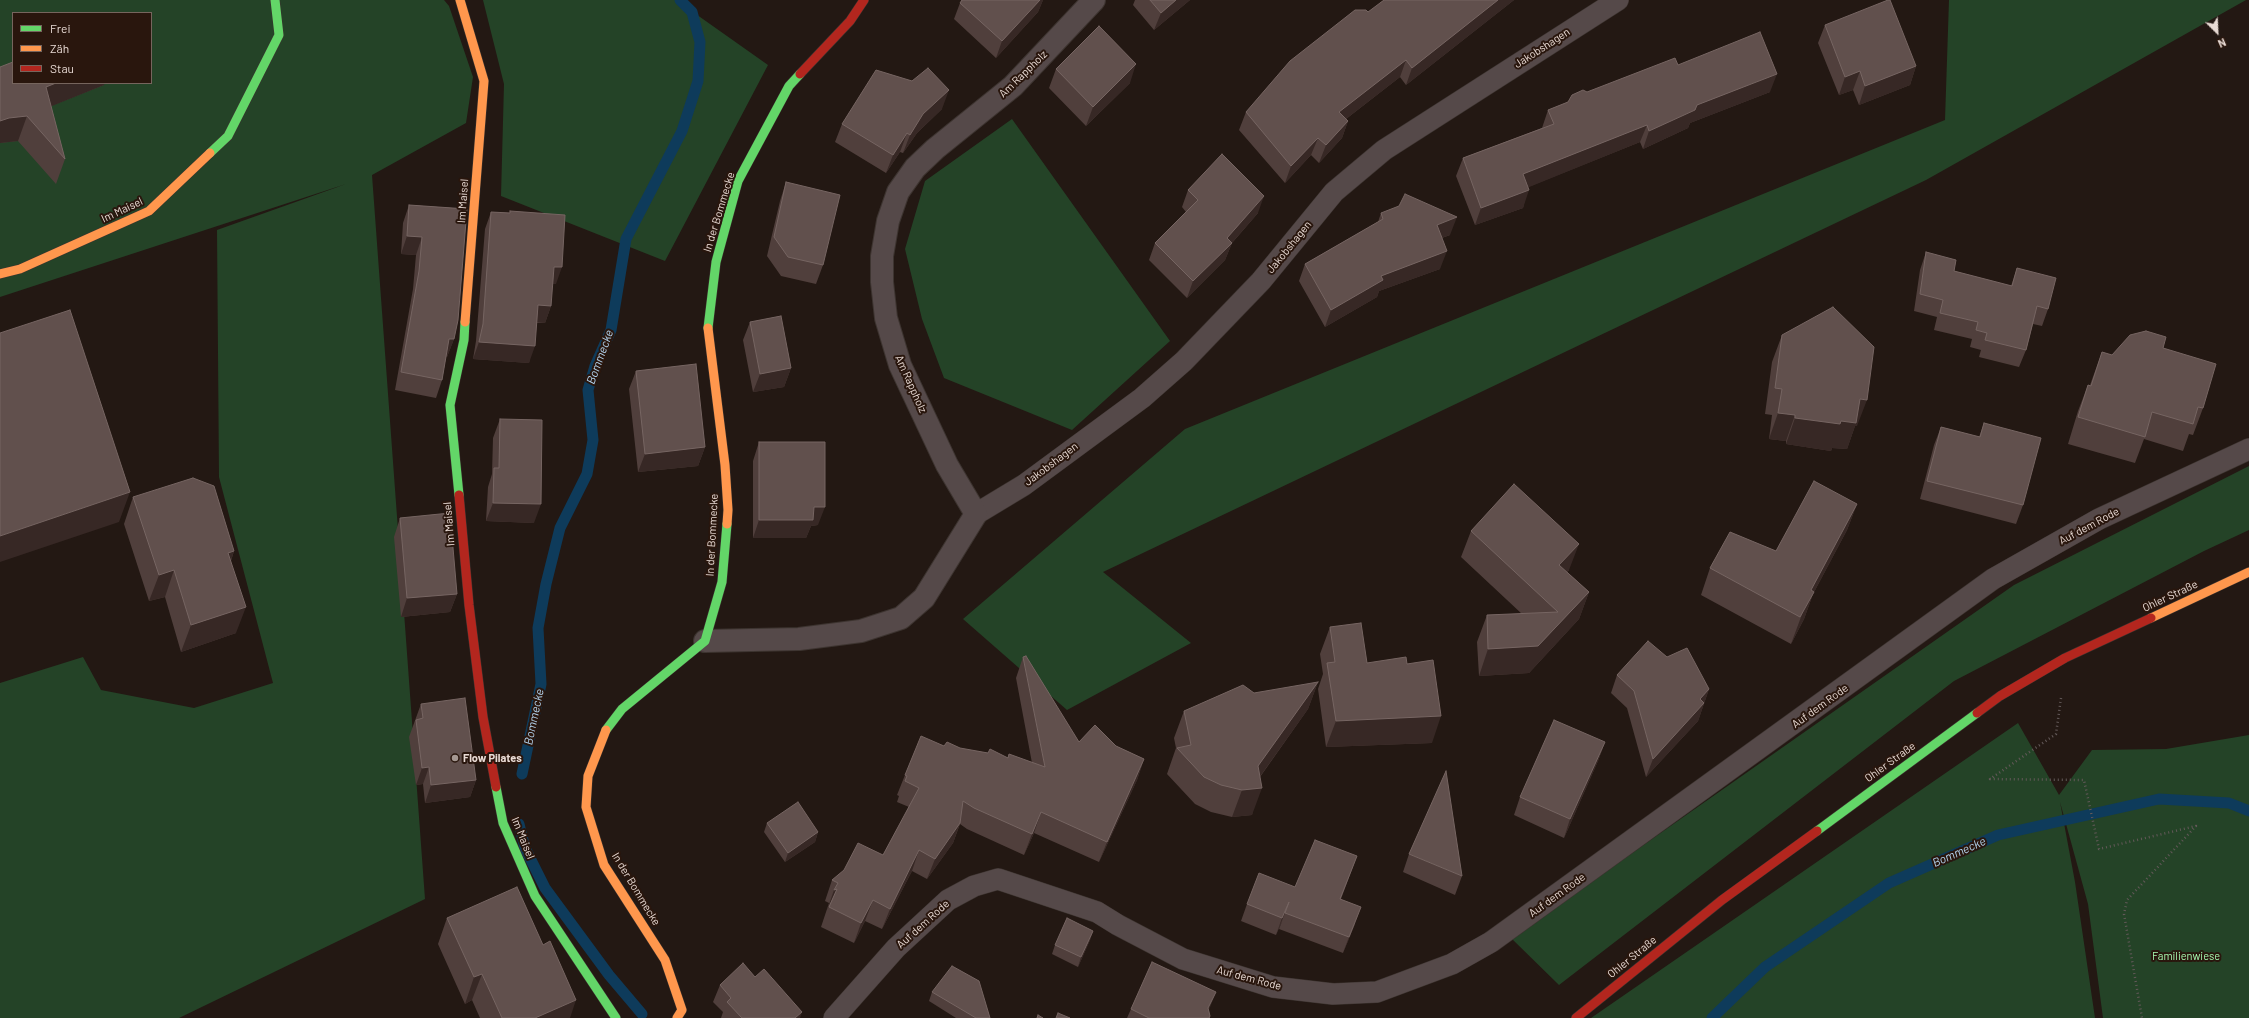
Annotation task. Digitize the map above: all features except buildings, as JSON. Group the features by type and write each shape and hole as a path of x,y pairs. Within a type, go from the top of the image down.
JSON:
{"street":[{"name":"Im Maisel","path":"0,274 20,269 149,211 228,136 280,35 275,0"},
{"name":"Im Maisel","path":"460,0 484,81 464,340 450,405 469,605 483,717 503,823 535,896 616,1018"},
{"name":"In der Bommecke","path":"677,1018 682,1010 665,960 604,865 586,807 586,792 595,754 607,728 622,709 705,641 722,582 728,510 725,464 708,346 708,321 716,262 738,181 789,86 850,21 864,0"},
{"name":"Am Rappholz","path":"976,514 947,465 900,365 886,318 882,282 882,256 888,221 898,192 915,168 935,149 1013,86 1094,0"},
{"path":"705,641 799,638 861,631 901,618 924,598 976,514"},
{"name":"Ohler Straße","path":"1576,1018 1728,896 2000,696 2065,658 2249,572"}],"lane":[{"name":"Jakobshagen","path":"976,514 1024,485 1142,398 1184,361 1261,281 1334,192 1384,150 1618,0"},
{"name":"Auf dem Rode","path":"834,1018 896,948 948,900 974,886 998,879 1097,912 1118,925 1183,959 1273,987 1333,994 1377,992 1452,964 1492,942 1993,579 2099,519 2249,449"}],"path":[{"path":"2065,658 2056,734 1990,779 2084,780 2099,849 2196,826 2127,900 2124,914 2142,1018"}],"green space":[{"path":"0,0 444,0 449,6 473,77 466,123 372,175 425,899 179,1018 0,1018 0,683 83,657 101,690 194,708 273,683 219,477 217,230 346,184 0,297"},
{"path":"483,0 676,0 768,65 665,261 501,196 504,84"},
{"path":"1949,0 2246,0 1926,180 1103,572 1191,643 1067,710 963,619 1185,429 1945,120"},
{"path":"1012,119 1170,341 1072,430 944,378 922,319 905,249 925,181"},
{"path":"2249,466 2249,530 2204,551 1954,681 1559,985 1511,938 2014,585"},
{"name":"Familienwiese","path":"2018,723 2059,795 2092,750 2166,749 2249,735 2249,1018 2103,1018 2088,904 2060,802 2075,882 2095,1018 1591,1018"}],"waterway":[{"name":"Bommecke","path":"522,774 541,684 538,628 546,584 560,528 587,474 593,440 588,390 595,366 611,330 626,239 682,131 698,81 700,42 692,12 680,0"},
{"name":"Bommecke","path":"1712,1018 1765,967 1889,883 1998,835 2159,799 2229,803 2249,811"},
{"name":"Bommecke","path":"519,824 525,848 545,888 609,975 642,1014"}],"traffic: fast":[{"path":"210,153 228,136 279,35 275,0"},
{"path":"708,328 716,262 738,181 789,86 800,74"},
{"path":"459,495 450,405 464,340 465,322"},
{"path":"606,730 622,709 705,641 722,582 727,524"},
{"path":"1817,831 1977,713"},
{"path":"496,787 503,823 535,896 616,1018"}],"traffic: slow":[{"path":"460,0 484,81 465,322"},
{"path":"0,274 20,269 149,211 210,153"},
{"path":"708,328 725,465 728,510 727,524"},
{"path":"2151,618 2249,572"},
{"path":"606,730 588,776 586,807 604,865 665,960 682,1010 677,1018"}],"traffic: jam":[{"path":"800,74 850,21 864,0"},
{"path":"459,495 469,605 483,717 496,787"},
{"path":"1977,713 2000,696 2065,658 2151,618"},
{"path":"1576,1018 1722,900 1817,831"}],"place":[{"name":"Flow Pilates","path":"455,758"}]}
